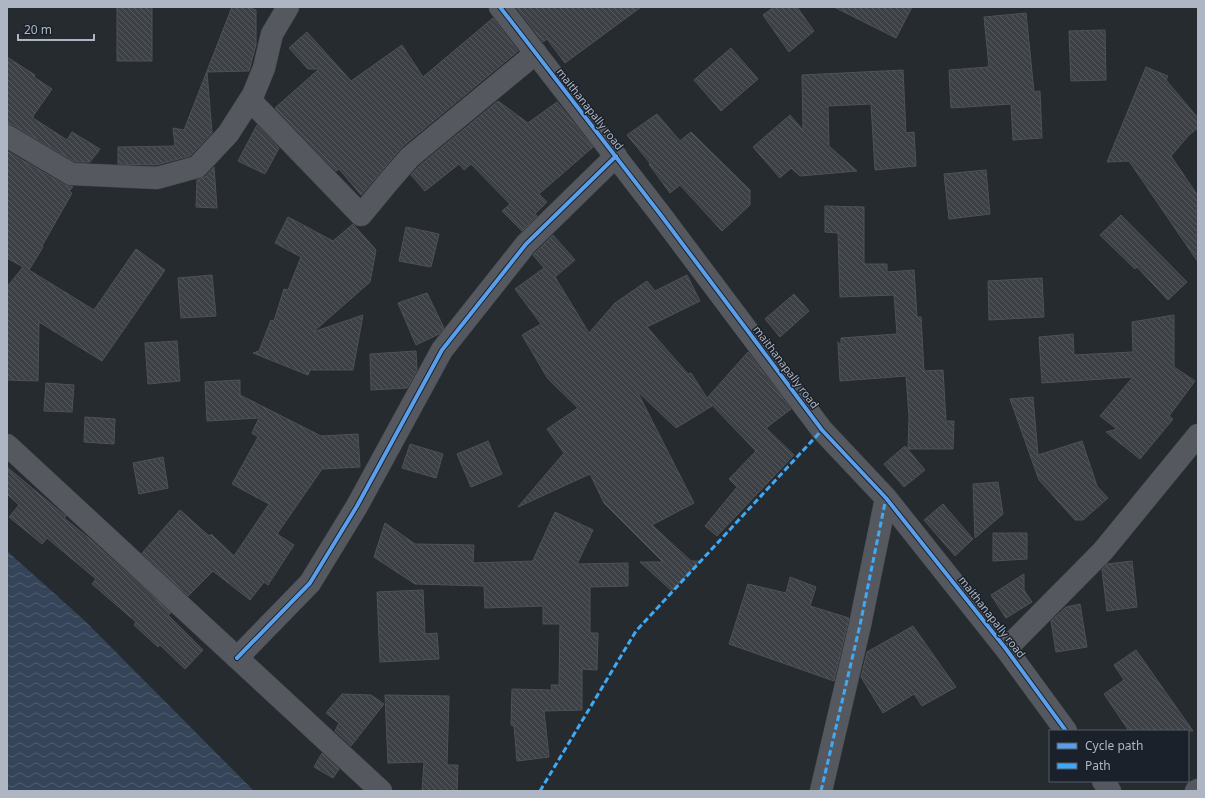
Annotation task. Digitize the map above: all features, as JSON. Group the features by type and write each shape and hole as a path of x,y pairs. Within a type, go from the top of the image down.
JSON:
{"street":[{"path":"7,136 71,174 157,178 197,167 228,134 250,100 264,68 272,34 288,7"},
{"name":"maithanapally road","path":"500,7 616,156 822,430 886,498 1006,650 1065,730"},
{"path":"250,100 361,215 410,157 536,53"},
{"path":"237,658 310,583 357,506 442,350 526,244 616,156"},
{"path":"1006,650 1103,551 1198,435"},
{"path":"7,445 381,791"},
{"path":"821,791 860,625 886,498"},
{"path":"1104,782 1110,791"}],"water":[{"path":"7,551 84,620 254,791 7,791"}],"building":[{"path":"117,7 152,7 152,61 117,61"},
{"path":"232,7 247,7 256,10 256,45 249,71 207,72 212,133 190,156 156,165 118,164 118,147 175,146 173,128 184,130"},
{"path":"516,7 641,7 565,63 547,39 543,42"},
{"path":"774,7 797,7 814,31 789,52 763,15"},
{"path":"834,7 912,7 896,38"},
{"path":"1026,13 1034,92 1040,91 1042,138 1013,140 1011,104 951,108 949,70 989,67 984,17"},
{"path":"493,18 518,51 402,147 361,195 339,169 336,171 275,108 319,69 308,69 289,48 307,32 351,81 402,45 423,77"},
{"path":"1105,30 1106,80 1071,81 1069,31"},
{"path":"731,48 758,79 721,111 694,80"},
{"path":"7,57 35,75 34,77 52,89 33,118 67,140 72,132 100,149 90,162 75,162 13,125 7,124"},
{"path":"1146,67 1168,76 1166,80 1198,118 1198,128 1189,135 1171,156 1198,196 1198,262 1129,161 1107,162"},
{"path":"903,70 906,133 914,132 916,166 875,170 871,104 828,106 829,146 857,171 800,176 791,168 780,178 753,147 790,115 803,130 802,75"},
{"path":"498,101 528,123 557,102 593,147 539,194 547,202 535,214 537,216 522,231 502,211 510,204 471,164 464,170 459,164 425,191 411,175 419,166"},
{"path":"657,114 680,141 691,132 750,190 750,205 722,231 680,185 670,193 649,164 650,163 627,135"},
{"path":"257,125 279,148 265,174 238,161"},
{"path":"7,151 65,185 73,187 69,191 72,193 29,270 94,310 136,249 165,270 102,361 39,322 38,381 7,380 7,287 23,267 7,258"},
{"path":"214,167 217,208 196,207 197,180 206,176"},
{"path":"986,170 990,214 949,219 944,174"},
{"path":"825,206 864,207 864,264 887,264 887,272 914,270 917,317 921,317 924,371 943,370 946,421 954,421 953,449 908,449 909,416 906,376 840,381 838,342 841,346 841,338 897,334 894,295 840,297 838,233 825,232"},
{"path":"1121,215 1187,282 1168,300 1137,267 1135,269 1100,235"},
{"path":"288,217 333,241 353,224 376,250 370,282 313,332 363,315 353,370 310,370 308,375 253,353 259,351 271,320 274,321 284,289 288,290 301,257 275,243"},
{"path":"406,227 439,234 431,267 399,261"},
{"path":"553,235 575,260 555,277 589,333 615,303 647,281 655,291 687,275 700,301 647,327 688,374 691,373 707,398 748,352 791,409 766,428 794,455 717,536 705,526 737,487 729,479 756,451 710,403 712,406 676,428 637,391 694,503 652,525 691,561 700,561 672,591 640,562 663,562 604,503 590,474 518,507 564,453 547,429 578,408 548,379 522,335 541,324 515,289 544,268 533,255"},
{"path":"212,275 216,316 181,318 178,278"},
{"path":"1042,278 1044,317 989,320 988,281"},
{"path":"427,293 444,328 439,334 416,345 398,303"},
{"path":"794,294 809,311 780,337 765,319"},
{"path":"1174,315 1174,367 1195,381 1169,416 1173,419 1140,459 1106,432 1117,429 1100,416 1133,377 1042,383 1039,337 1073,334 1074,355 1133,352 1132,322"},
{"path":"177,341 180,381 148,384 145,343"},
{"path":"416,351 417,370 407,388 371,390 370,354"},
{"path":"240,380 240,395 321,436 358,434 360,467 322,469 277,534 294,545 268,585 264,582 250,600 213,571 188,596 142,553 180,510 209,536 211,534 234,556 269,504 232,484 258,437 252,433 259,418 207,421 205,382"},
{"path":"46,383 74,385 72,412 44,411"},
{"path":"1033,397 1038,455 1082,441 1097,486 1108,498 1083,520 1075,520 1039,480 1010,399"},
{"path":"85,417 115,419 114,444 84,442"},
{"path":"488,441 502,474 471,487 457,454"},
{"path":"410,444 443,454 436,478 402,468"},
{"path":"905,446 925,470 904,487 884,464"},
{"path":"163,457 168,488 139,494 133,463"},
{"path":"7,467 66,516 64,518 90,539 171,613 168,615 203,650 185,669 160,645 158,647 134,625 136,622 92,584 96,579 47,538 42,544 9,517 19,505 7,494"},
{"path":"998,482 1003,514 975,538 973,484"},
{"path":"943,504 973,539 955,556 924,520"},
{"path":"555,512 593,530 577,564 628,563 628,586 590,587 590,633 598,633 597,670 582,669 582,710 544,711 549,757 517,761 514,726 511,725 512,689 552,690 551,685 559,685 560,624 543,624 543,606 485,608 484,586 415,584 374,557 385,523 415,544 474,545 473,563 534,561"},
{"path":"993,533 1027,533 1027,559 993,561"},
{"path":"1132,561 1137,607 1107,611 1102,570 1107,564"},
{"path":"1024,574 1024,590 1032,602 1006,618 991,595"},
{"path":"790,577 816,587 810,606 849,618 834,681 729,644 748,584 786,593"},
{"path":"423,590 425,634 437,633 439,659 380,662 377,592"},
{"path":"1080,604 1087,647 1056,652 1051,621 1066,607"},
{"path":"913,626 956,687 922,706 914,694 883,713 861,677 867,652"},
{"path":"1136,650 1193,731 1128,730 1104,694 1124,680 1114,665"},
{"path":"342,694 371,695 384,704 351,746 335,731 339,723 326,713"},
{"path":"385,695 449,696 447,765 458,765 457,791 422,791 424,762 388,763"},
{"path":"322,753 339,769 333,778 314,767"}],"marked path":[{"path":"540,791 636,631 822,430"},
{"path":"821,791 860,625 886,498"}],"cycle path":[{"path":"500,7 660,214 822,430 886,498 1006,649 1065,730"},
{"path":"237,658 310,583 357,506 442,350 526,244 616,156"}]}
